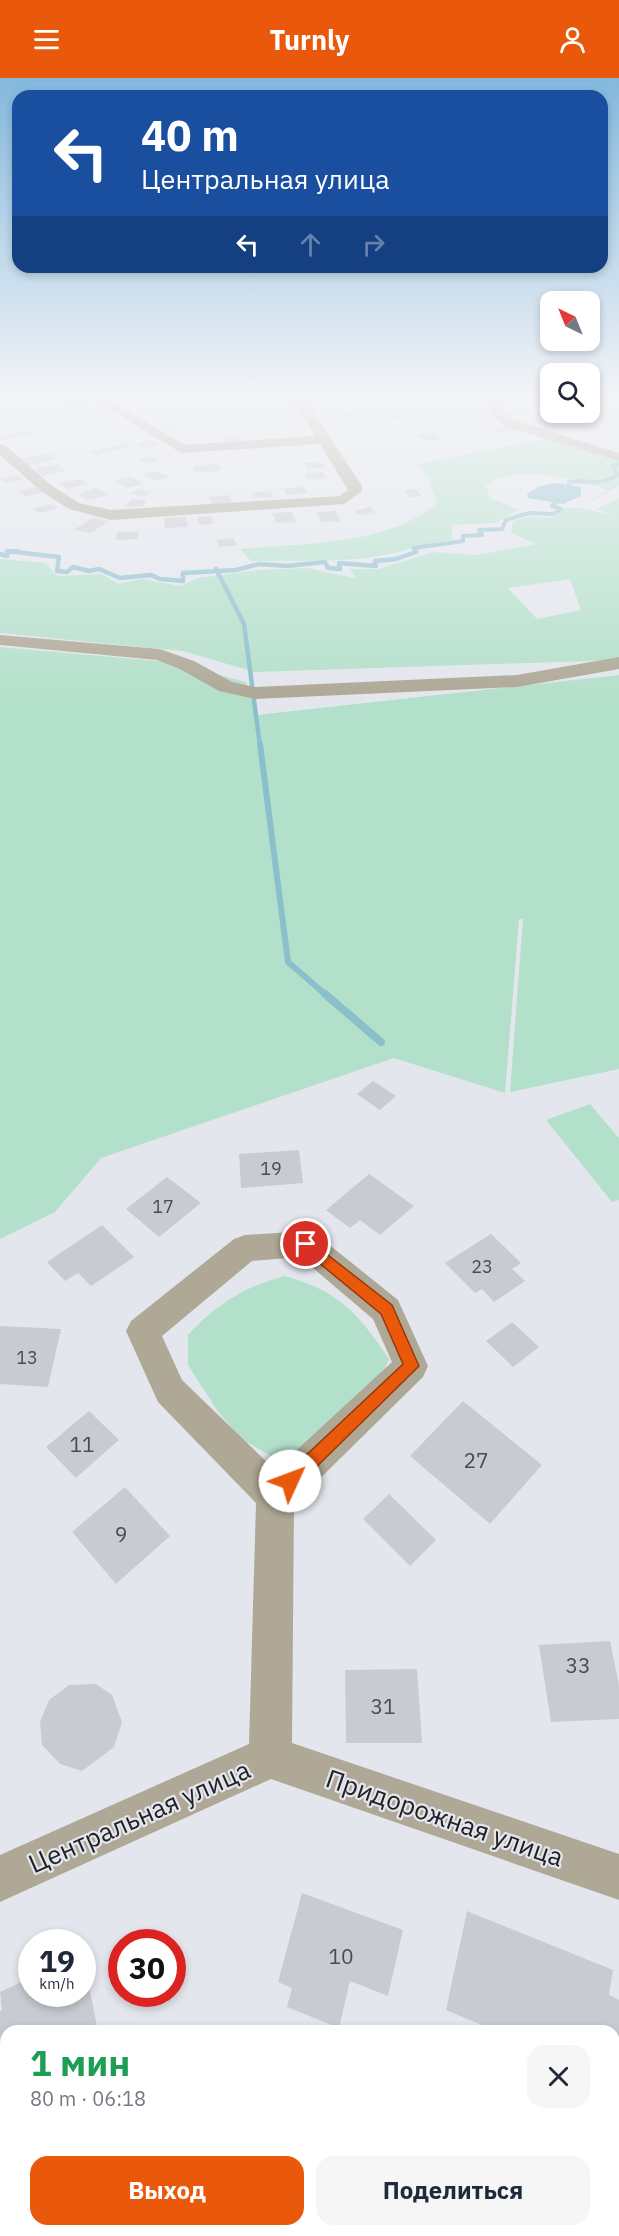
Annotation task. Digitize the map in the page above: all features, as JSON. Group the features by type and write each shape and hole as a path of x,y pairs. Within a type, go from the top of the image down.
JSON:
{"street":[{"path":"61,498 74,506 111,515 145,515 344,500 347,498"},
{"path":"0,640 160,654 187,665 226,687 255,693 517,681 619,663"},
{"path":"306,1244 386,1310 411,1366 275,1496 170,1390 143,1331 245,1248 306,1244"},
{"name":"Центральная улица","path":"0,1879 270,1757 275,1496"},
{"name":"Придорожная улица","path":"270,1757 619,1877"}],"green space":[{"path":"435,498 490,498 519,510 495,523 451,525 453,540 368,558 251,561 240,549 317,543 369,535 417,517 437,503"},
{"path":"619,498 619,660 255,672 183,651 0,633 0,559 46,563 57,576 102,574 118,584 142,579 180,586 199,578 258,570 307,568 355,578 350,569 379,569 434,552 477,555 536,544 511,533 513,521 530,517 553,518 565,508 578,508 612,515 597,509","holes":["570,579 581,610 537,619 508,588"]},
{"path":"0,647 170,662 246,682 257,715 619,675 619,1069 510,1092 523,919 519,919 505,1093 394,1058 101,1158 55,1212 0,1239"},
{"path":"590,1104 619,1138 619,1200 612,1202 546,1120"},
{"path":"285,1276 320,1289 346,1306 367,1328 389,1359 381,1378 296,1451 271,1456 240,1438 217,1410 188,1365 188,1335 232,1298 257,1285"}],"water":[{"path":"528,498 577,498 563,504"}],"building":[{"path":"209,498 230,498 232,503 212,505"},
{"path":"131,499 147,500 142,507 125,506"},
{"path":"50,504 58,508 40,513 33,509"},
{"path":"370,507 375,512 359,515 354,511"},
{"path":"336,511 340,521 321,522 317,512"},
{"path":"292,512 296,522 276,523 272,513"},
{"path":"211,516 213,524 199,525 197,517"},
{"path":"186,517 188,527 165,528 164,518"},
{"path":"92,518 109,521 91,533 74,530"},
{"path":"117,532 139,532 138,539 116,540"},
{"path":"233,538 237,545 219,547 216,540"},
{"path":"373,1081 396,1096 380,1110 357,1094"},
{"path":"299,1150 303,1183 241,1188 239,1154"},
{"path":"369,1174 414,1206 380,1235 360,1220 350,1228 326,1210"},
{"path":"167,1177 201,1203 159,1237 126,1209"},
{"path":"102,1225 134,1257 91,1286 78,1273 65,1281 47,1262"},
{"path":"491,1234 521,1263 512,1269 525,1281 494,1302 482,1289 475,1293 445,1263"},
{"path":"512,1322 539,1347 513,1367 486,1341"},
{"path":"0,1326 61,1329 48,1387 0,1384"},
{"path":"463,1401 542,1465 490,1524 410,1456"},
{"path":"89,1411 119,1440 76,1478 46,1447"},
{"path":"125,1487 170,1536 116,1584 72,1532"},
{"path":"389,1494 436,1540 410,1566 363,1519"},
{"path":"610,1641 619,1685 619,1719 551,1722 539,1645"},
{"path":"417,1669 422,1743 346,1743 345,1670"},
{"path":"96,1684 112,1695 122,1722 114,1747 82,1771 60,1764 42,1745 40,1722 49,1700 69,1685"},
{"path":"302,1893 403,1930 388,1996 350,1981 340,2025 332,2025 287,2007 292,1988 278,1982"},
{"path":"467,1911 613,1970 609,1995 619,2000 619,2025 482,2025 446,2010"},
{"path":"18,1984 18,2007 93,2007 97,2025 0,2025 0,2011 2,2010 0,1992"}],"waterway":[{"path":"415,551 414,548 463,541 463,536 482,535 479,530 502,529 506,520 529,513 553,514 561,509 552,506 558,500 556,498"},
{"path":"217,571 236,570 259,564 287,566 325,562 328,568 340,569 339,563 376,566 375,561 396,559 416,552 415,549"},
{"path":"0,554 7,556 7,551 59,557 57,571 67,572 73,567 89,571 99,569 120,578 151,575 160,579 183,581 183,573 217,571"},
{"path":"9,551 18,551"},
{"path":"217,571 244,624 260,746"},
{"path":"260,744 288,962 326,995"},
{"path":"325,994 381,1042"}],"route":[{"path":"290,1481 411,1366 386,1310 306,1244"}]}
